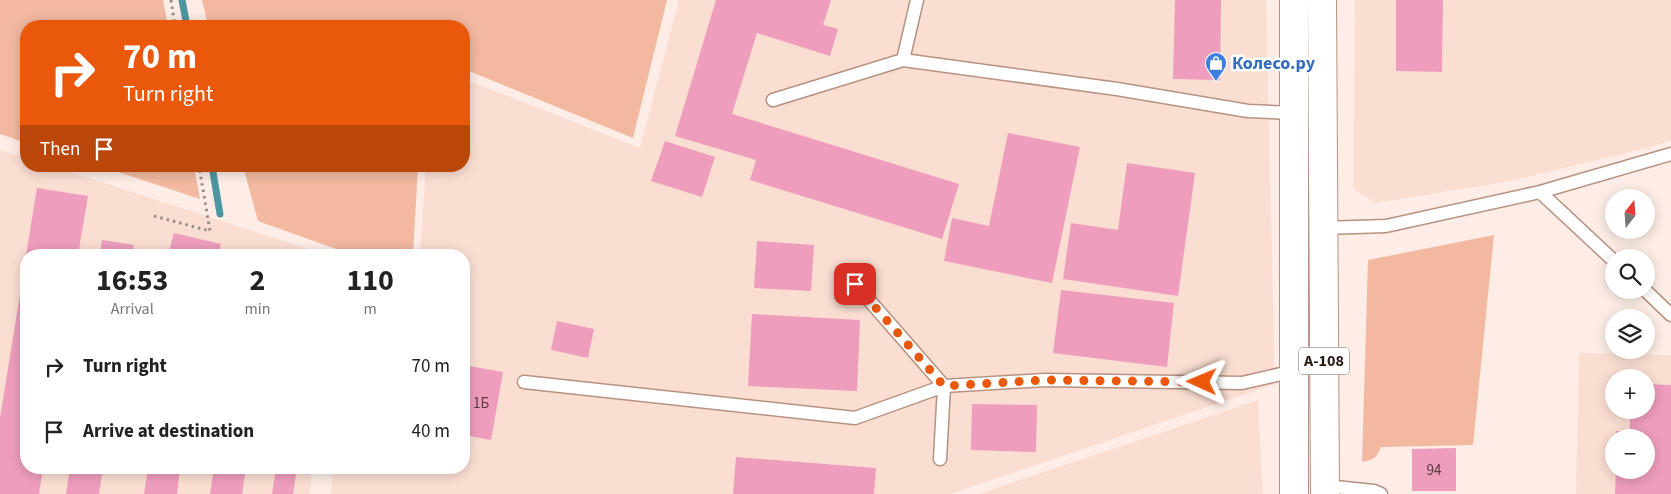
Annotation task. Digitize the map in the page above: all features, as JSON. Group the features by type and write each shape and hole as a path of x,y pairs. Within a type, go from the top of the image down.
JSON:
{"highway":[{"name":"А-108","path":"1294,0 1294,494"},
{"name":"А-108","path":"1322,0 1325,490"}],"lane":[{"path":"903,60 917,0"},
{"path":"773,100 903,60 1117,88 1248,111 1294,113"},
{"path":"1323,228 1386,226 1540,192 1671,154"},
{"path":"1540,192 1605,253"},
{"path":"855,284 944,386 940,459"},
{"path":"1654,299 1671,315"},
{"path":"524,382 855,418 944,386 1045,380 1242,383 1294,371"},
{"path":"1325,490 1374,491 1381,494"}],"path":[{"path":"171,0 174,20"},
{"path":"154,216 210,231 200,172"}],"shaded area":[{"path":"0,0 163,0 167,20 20,20 20,141 0,134"},
{"path":"202,0 667,0 633,138 470,71 470,20 207,20"},
{"path":"679,0 1266,0 1275,384 950,494 331,494 333,474 470,474 470,249 420,249 426,172 470,172 470,81 640,148"},
{"path":"1355,0 1671,0 1671,140 1651,147 1505,182 1375,203 1353,188"},
{"path":"0,150 20,156 20,172 70,172 308,249 20,249 20,474 312,474 310,494 0,494"},
{"path":"118,172 195,172 200,199"},
{"path":"245,172 418,172 413,249 336,249 258,221"},
{"path":"1494,235 1473,445 1381,447 1374,458 1362,462 1368,260"},
{"path":"1579,353 1605,354 1605,359 1655,359 1655,355 1671,355 1671,494 1576,494"},
{"path":"1258,400 1263,494 979,494"}],"building":[{"path":"716,0 831,0 823,25 838,29 830,56 757,33 732,114 959,184 942,239 750,180 756,160 675,136"},
{"path":"1175,0 1221,0 1220,80 1173,79"},
{"path":"1396,0 1443,0 1442,72 1396,71"},
{"path":"1008,133 1080,147 1052,283 944,261 952,218 989,226"},
{"path":"665,141 715,157 702,197 651,181"},
{"path":"1127,163 1195,173 1178,296 1063,279 1071,223 1118,230"},
{"path":"37,188 88,196 79,249 27,249"},
{"path":"174,233 221,244 220,249 170,249"},
{"path":"102,240 134,245 133,249 101,249"},
{"path":"757,241 814,245 811,291 754,288"},
{"path":"1061,290 1174,303 1167,367 1053,353"},
{"path":"20,294 20,474 42,474 39,494 0,494 0,418"},
{"path":"752,314 860,320 857,391 748,386"},
{"path":"557,321 594,329 588,358 551,350"},
{"path":"470,366 503,372 491,440 470,436"},
{"path":"1655,384 1671,385 1671,494 1615,494 1616,479 1655,479 1655,429 1630,429 1630,419 1655,419"},
{"path":"972,404 1037,405 1036,452 971,450"},
{"path":"1456,448 1456,491 1412,491 1412,449"},
{"path":"736,457 876,468 874,494 733,494"},
{"path":"69,474 102,474 99,494 66,494"},
{"path":"147,474 179,474 177,494 144,494"},
{"path":"213,474 245,474 242,494 210,494"},
{"path":"275,474 296,474 293,494 272,494"}],"waterway":[{"path":"182,0 186,20"},
{"path":"213,172 220,214"}],"place":[{"name":"Колесо.ру","path":"1216,82"}],"route":[{"path":"855,284 944,386 1045,380 1202,382"}]}
